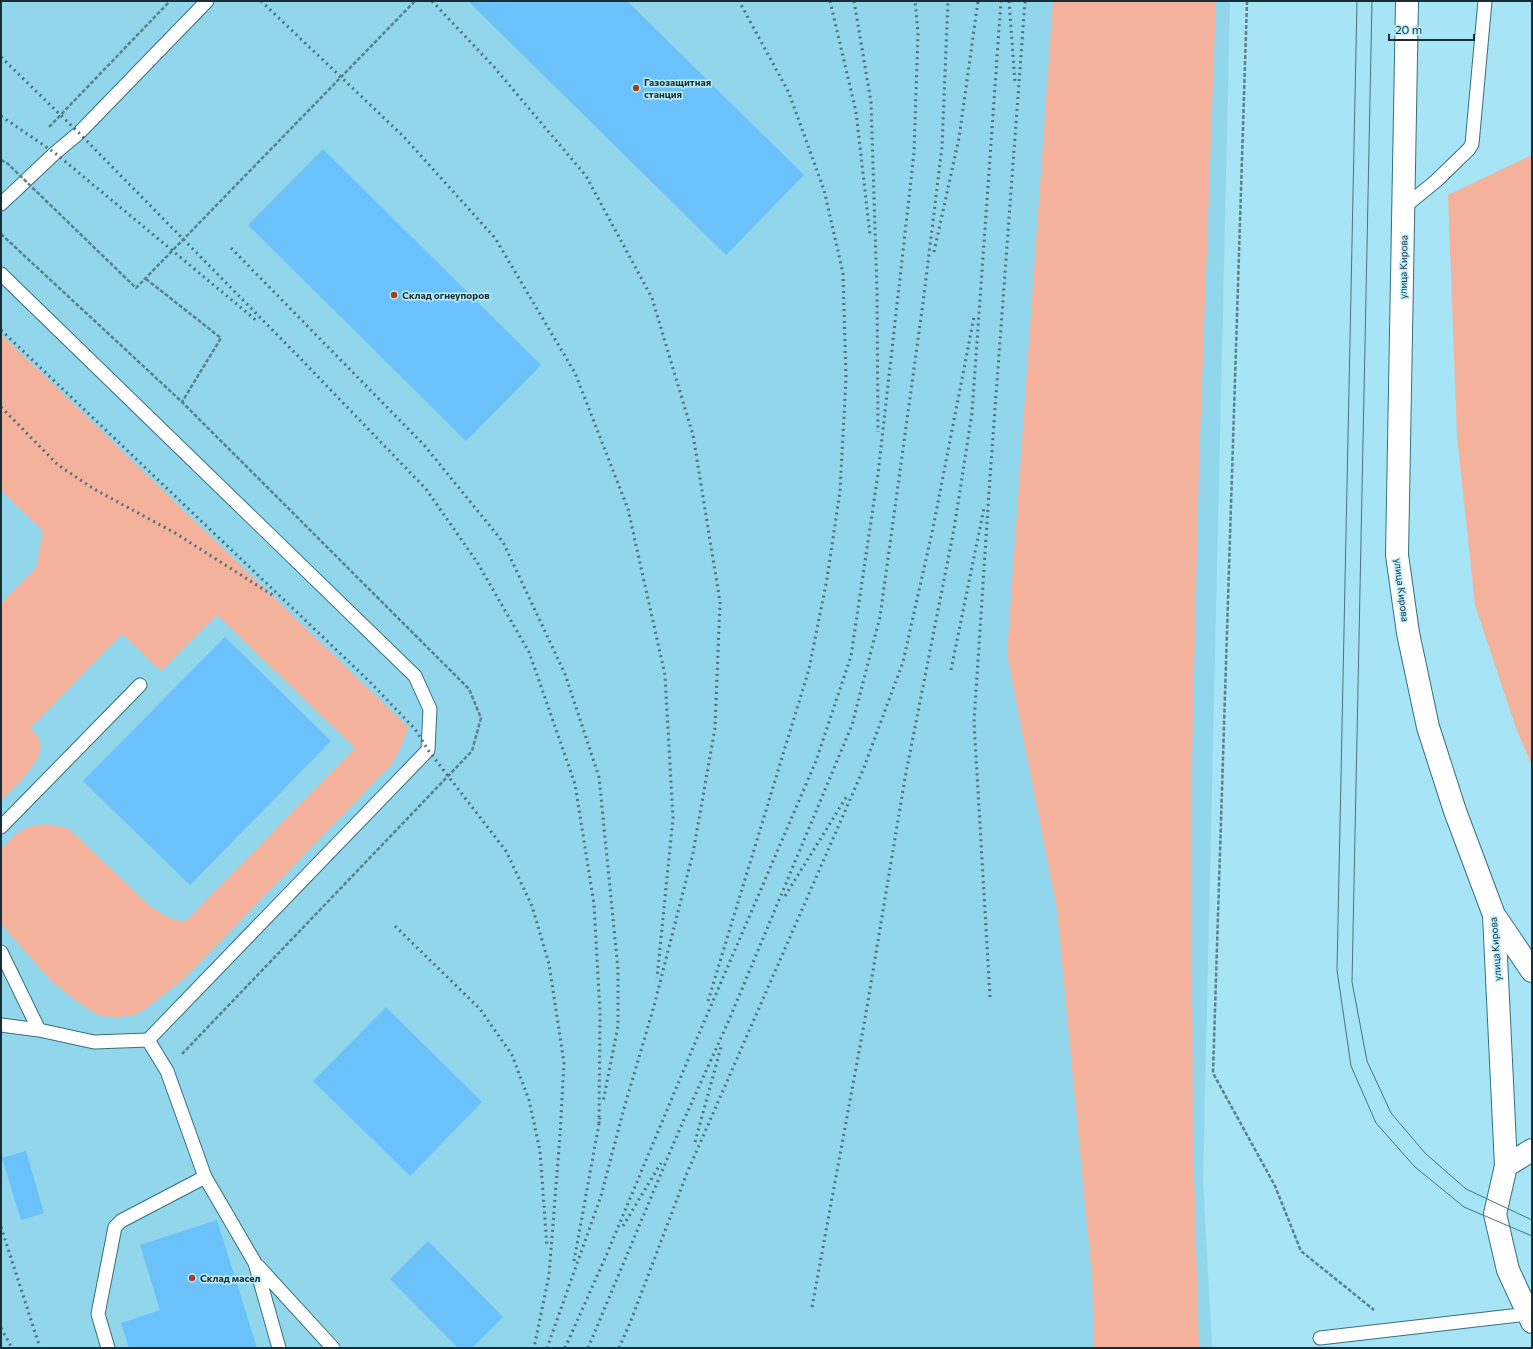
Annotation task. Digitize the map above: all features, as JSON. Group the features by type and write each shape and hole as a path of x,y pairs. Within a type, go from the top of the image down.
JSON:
{"main road":[{"name":"улица Кирова","path":"1407,1 1397,555 1408,633 1428,727 1455,811 1494,915 1506,1166 1495,1214 1508,1270 1530,1318"},
{"path":"1494,915 1532,971"},
{"path":"1506,1166 1532,1150"}],"lane":[{"path":"1,204 55,153 79,134 207,1"},
{"path":"1404,208 1436,181 1469,149 1472,144 1485,1"},
{"path":"1,274 415,676 430,710 428,750 148,1040 94,1042 39,1030 1,1025"},
{"path":"1,827 140,686"},
{"path":"1,952 39,1030"},
{"path":"148,1040 167,1070 205,1177 255,1263 333,1348"},
{"path":"108,1348 98,1314 115,1227 120,1221 205,1177"},
{"path":"255,1263 279,1348"},
{"path":"1320,1338 1399,1329 1530,1318"}],"path":[{"path":"46,131 170,1"},
{"path":"1,160 7,163 136,288 415,1"},
{"path":"1247,1 1213,1073 1274,1186 1301,1251 1399,1329"},
{"path":"11,168 16,162"},
{"path":"1,234 182,402 469,689 481,718 472,751 167,1070"},
{"path":"146,279 221,338 182,402"}],"shaded area":[{"path":"1,1 1230,1 1203,1179 1212,1348 1,1348"},
{"path":"1053,1 1216,1 1199,466 1191,801 1193,1137 1199,1348 1094,1348 1092,1277 1057,910 1007,654"},
{"path":"1532,155 1532,766 1516,728 1475,605 1457,436 1448,195"},
{"path":"1,334 408,727 401,747 392,764 185,978 145,1009 134,1015 119,1017 99,1016 75,1000 50,980 7,931 1,922 1,850 8,841 23,829 39,824 48,824 69,829 152,908 170,918 185,922 355,748 217,615 161,671 122,634 30,728 38,737 40,745 39,753 35,762 22,780 1,800 1,603 36,568 43,531 1,490"}],"building":[{"name":"Газозащитная станция","path":"468,1 627,1 804,175 726,255"},
{"name":"Склад огнеупоров","path":"323,149 541,365 466,441 248,225"},
{"path":"225,637 331,741 190,885 83,781"},
{"path":"386,1007 482,1102 410,1176 313,1081"},
{"path":"26,1151 44,1213 21,1220 2,1158"},
{"name":"Склад масел","path":"217,1220 257,1348 129,1348 121,1323 160,1310 140,1245"},
{"path":"428,1241 503,1317 472,1348 458,1348 390,1279"}],"tram line":[{"path":"1357,1 1337,970 1351,1066 1376,1123 1415,1167 1464,1207 1532,1236"},
{"path":"1372,1 1352,982 1367,1061 1391,1113 1425,1153 1466,1189 1532,1220"}],"railway":[{"path":"261,1 404,137 495,238 575,373 628,509 665,675 673,818 657,978"},
{"path":"432,1 494,67 586,176 652,298 693,435 720,602 715,728 693,853 654,1006 623,1112 601,1196 547,1348"},
{"path":"708,1001 809,669 827,579 840,491 846,378 843,273 824,190 789,93 739,1"},
{"path":"830,1 856,112 870,235"},
{"path":"854,1 871,102 877,292 878,432"},
{"path":"565,1348 606,1256 695,1043 816,761 851,656 878,474 914,153 918,33 915,1"},
{"path":"588,1348 678,1133 729,1020 852,725 880,617 923,303 942,147 948,1"},
{"path":"934,252 959,138 978,1"},
{"path":"812,1307 865,1019 905,778 954,529 972,413 1001,1"},
{"path":"1009,1 1015,82"},
{"path":"990,997 974,722 990,477 1025,1"},
{"path":"1,57 79,133 426,489 477,562 529,652 575,784 594,904 600,1012 599,1123"},
{"path":"1,116 55,153 257,321"},
{"path":"231,248 424,445 503,542 565,674 599,777 618,969 618,1026 603,1102"},
{"path":"619,1348 687,1173 863,770 903,662 933,528 974,317"},
{"path":"1,330 369,681 415,729 428,750 506,851 532,906 549,964 564,1063 549,1275 534,1348"},
{"path":"1,407 58,465 94,489 175,533 274,596"},
{"path":"951,670 984,508"},
{"path":"785,896 847,796"},
{"path":"395,926 480,1009 512,1055 529,1100 540,1151 547,1247"},
{"path":"695,1142 721,1047"},
{"path":"574,1261 600,1118"},
{"path":"623,1226 661,1163"},
{"path":"1,1227 40,1348"},
{"path":"1,1328 12,1348"}],"place":[{"name":"Газозащитная станция","path":"636,88"},
{"name":"Склад огнеупоров","path":"394,295"},
{"name":"Склад масел","path":"192,1278"}]}
